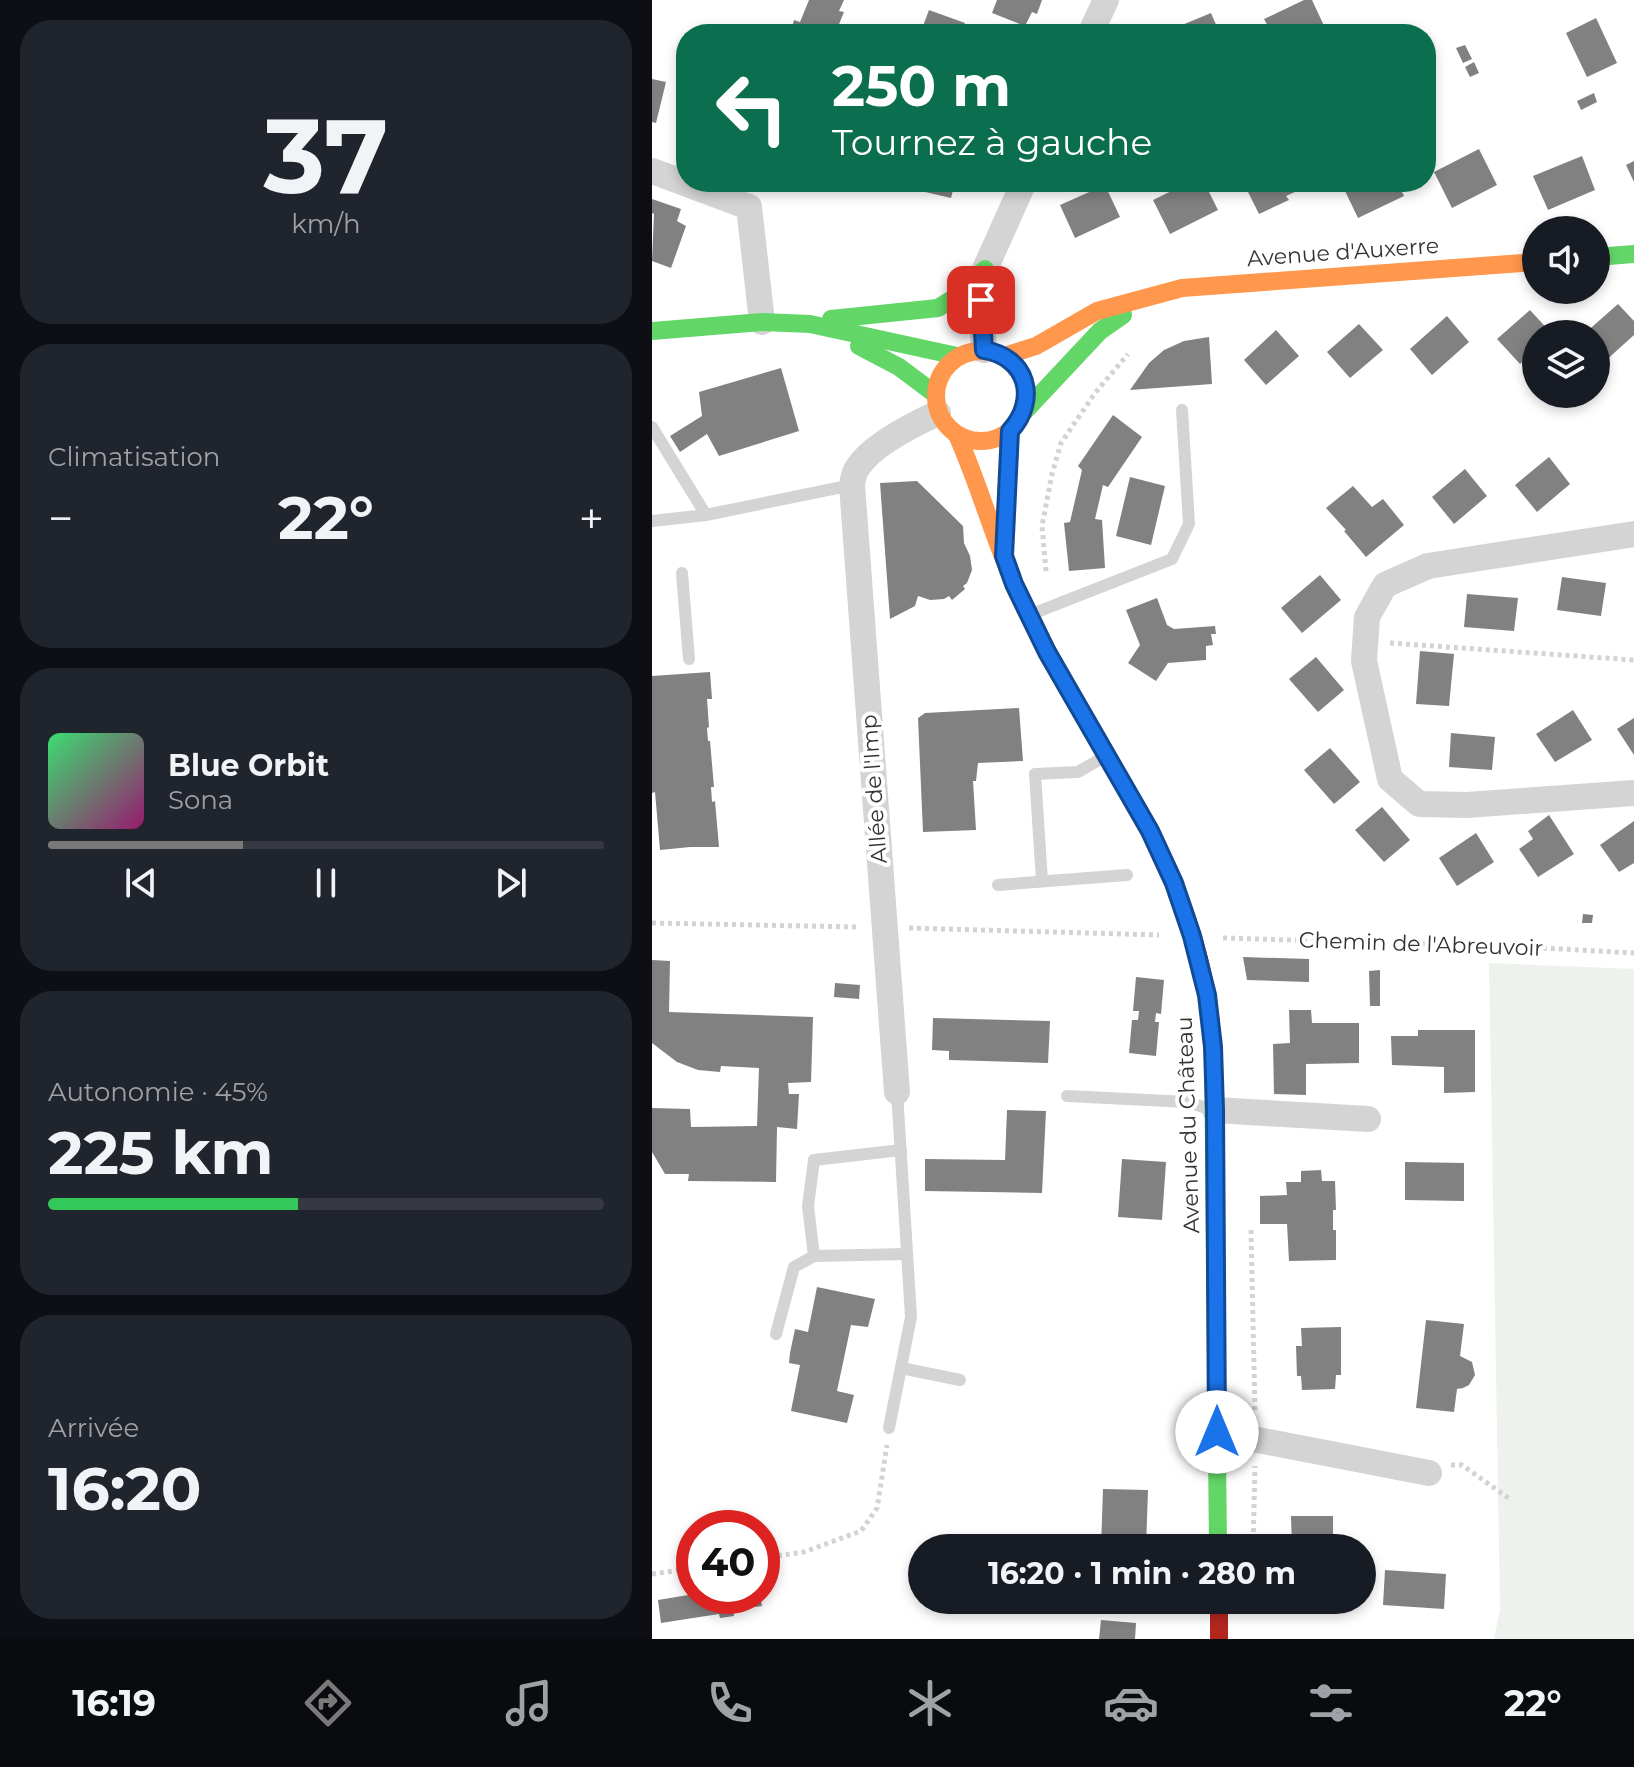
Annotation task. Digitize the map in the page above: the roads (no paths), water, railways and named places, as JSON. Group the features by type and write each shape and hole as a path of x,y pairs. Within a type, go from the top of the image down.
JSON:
{"main road":[{"path":"1610,256 1634,254"},
{"name":"Avenue d'Auxerre","path":"994,353 1036,346 1097,311 1182,288 1522,263"},
{"path":"810,324 850,316 938,308 959,295 985,269"},
{"name":"Avenue d'Auxerre","path":"1024,412 1100,331 1155,295"},
{"path":"652,331 762,322 810,324 957,356"},
{"path":"810,324 887,359 915,377 937,404 946,426 970,440 985,441 1010,431 1024,412 1027,396 1024,381 1016,367 994,353 970,351 957,356 946,366 938,379 937,404"},
{"name":"Avenue du Château","path":"1004,556 1010,431"},
{"name":"Avenue du Château","path":"957,435 1029,615 1150,831 1174,883 1207,995 1215,1110 1218,1534"},
{"path":"1219,1614 1219,1639"}],"street":[{"path":"1095,24 1106,0"},
{"path":"652,171 676,180"},
{"path":"709,192 749,207 762,322"},
{"path":"994,353 981,300 985,269 1020,192"},
{"path":"852,485 856,469 866,457 937,404"},
{"name":"Allée de l'Imp","path":"852,485 897,1092"},
{"path":"1634,534 1428,566 1385,585 1367,617 1364,661 1390,779 1419,804 1467,805 1634,793"},
{"path":"1215,1110 1368,1119"},
{"path":"1217,1432 1429,1473"}],"lane":[{"path":"1029,615 1172,559 1189,524 1182,410"},
{"path":"652,427 706,515"},
{"path":"652,521 706,515 852,485"},
{"path":"682,573 689,659"},
{"path":"1042,881 1035,774 1078,772 1106,755"},
{"path":"998,885 1127,875"},
{"path":"889,1428 911,1317 897,1092"},
{"path":"1067,1096 1187,1102 1215,1110"},
{"path":"814,1256 808,1206 814,1160 901,1150"},
{"path":"776,1334 794,1267 814,1256 907,1254"},
{"path":"901,1368 960,1380"}]}
